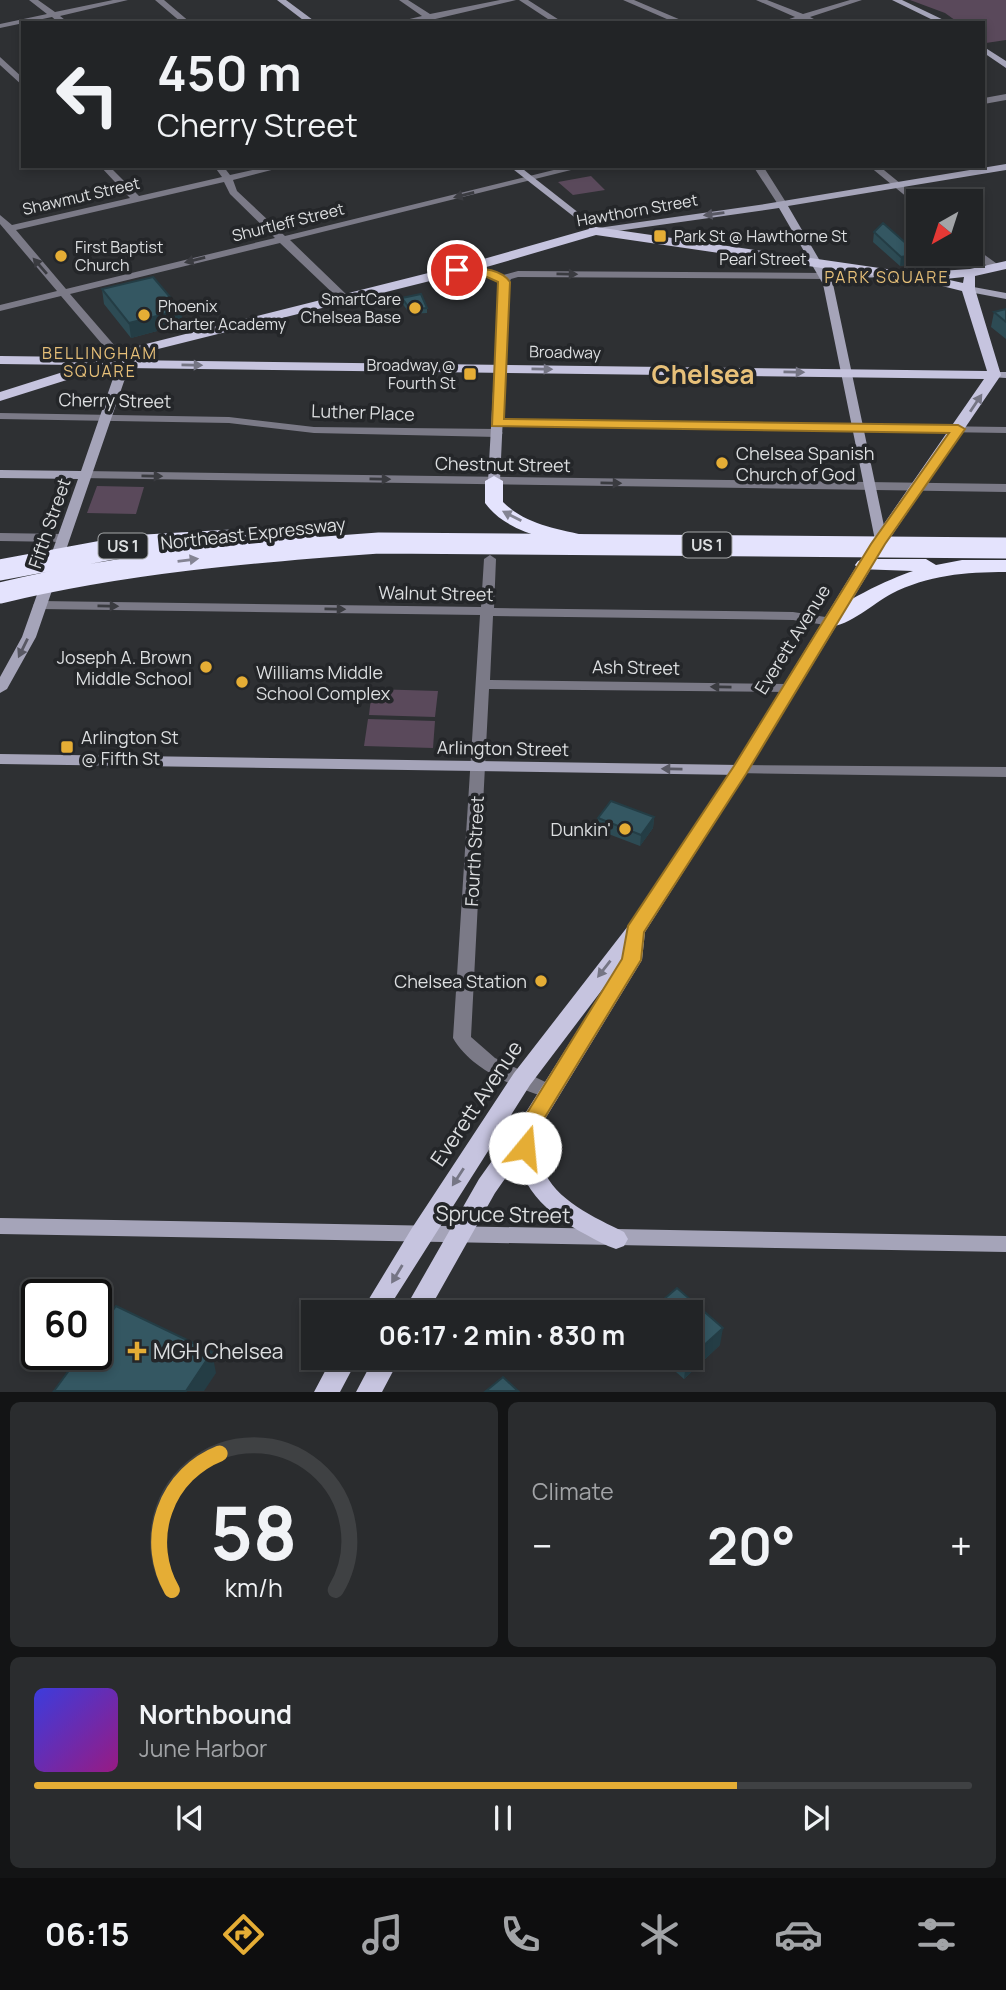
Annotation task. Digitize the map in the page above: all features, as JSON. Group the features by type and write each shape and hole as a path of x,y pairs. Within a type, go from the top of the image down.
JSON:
{"highway":[{"path":"494,481 494,503 510,516 572,538 625,544"},
{"name":"Northeast Expressway","path":"0,570 113,548 205,540 1006,548"},
{"name":"Northeast Expressway","path":"0,593 62,578 120,569 293,549 379,543 1006,548"},
{"path":"865,565 1006,566"},
{"path":"832,622 888,585 911,575 935,569 975,566"}],"main road":[{"name":"Hawthorn Street","path":"120,359 596,231"},
{"path":"596,231 789,261 822,271 939,281 968,289"},
{"path":"888,275 939,275 1001,267"},
{"path":"981,271 972,276 968,289 993,366 1000,375"},
{"path":"2,396 120,359"},
{"name":"Broadway","path":"0,361 120,359 500,369 1000,375"},
{"path":"0,361 19,365 28,373 23,384 2,396"},
{"name":"Everett Avenue","path":"380,1300 522,1079 635,931 740,770 881,540 958,429 1000,375"},
{"name":"Everett Avenue","path":"422,1300 487,1186 529,1126 632,960 635,931"},
{"path":"529,1126 525,1148 529,1165 555,1203 579,1220 616,1238"},
{"path":"326,1391 339,1370"},
{"path":"368,1391 381,1370"}],"street":[{"path":"33,0 62,21"},
{"path":"25,21 124,0"},
{"path":"159,0 185,21"},
{"path":"281,0 310,21"},
{"path":"403,0 435,21"},
{"path":"408,21 512,0"},
{"path":"523,0 557,21"},
{"path":"627,0 679,21"},
{"path":"760,0 813,21"},
{"path":"789,21 858,0"},
{"path":"896,0 942,21"},
{"path":"0,26 21,22"},
{"path":"985,50 1006,65"},
{"path":"0,60 21,81"},
{"path":"985,101 1006,97"},
{"name":"Hawthorn Street","path":"596,231 1006,167"},
{"path":"106,168 137,200"},
{"path":"219,168 230,190 344,298"},
{"name":"Shawmut Street","path":"9,229 274,168"},
{"path":"516,168 596,231"},
{"name":"Shurtleff Street","path":"0,308 575,168"},
{"path":"759,168 822,271 847,373 881,540"},
{"path":"875,168 906,193"},
{"path":"0,218 120,359"},
{"path":"514,255 500,265 507,271 518,274"},
{"path":"984,256 1001,267"},
{"path":"789,261 800,269 792,277"},
{"path":"457,270 489,274 502,278 504,284"},
{"name":"Pearl Street","path":"518,274 792,277 822,271"},
{"path":"494,481 504,284 507,277 518,274"},
{"path":"968,289 1006,296"},
{"name":"Fifth Street","path":"0,689 24,648 40,605 104,418 120,359"},
{"name":"Cherry Street","path":"0,416 229,420"},
{"name":"Luther Place","path":"229,420 314,430 497,428"},
{"path":"497,428 1006,430"},
{"name":"Chestnut Street","path":"0,474 1006,488"},
{"path":"0,537 62,538"},
{"name":"Fourth Street","path":"490,559 468,979 461,1018 462,1038 467,1047 481,1058 550,1092"},
{"name":"Walnut Street","path":"40,605 793,615 832,622"},
{"name":"Ash Street","path":"483,684 790,688"},
{"name":"Arlington Street","path":"0,760 1006,772"},
{"name":"Spruce Street","path":"0,1226 1006,1244"}],"shaded area":[{"path":"910,0 1006,0 1006,40 986,43 985,21 956,21 945,13"},
{"path":"591,176 605,190 573,195 558,182"},
{"path":"97,486 144,487 136,514 87,513"},
{"path":"372,689 438,691 435,717 369,715"},
{"path":"368,719 435,721 433,748 364,746"}],"building":[{"path":"883,223 906,243 906,256 901,257 874,232"},
{"path":"153,277 181,310 129,323 102,289"},
{"path":"421,294 427,308 410,309 402,298"},
{"path":"1006,309 1006,322 994,312"},
{"path":"611,801 654,817 641,835 598,818"},
{"path":"677,1288 691,1300 663,1300"},
{"name":"MGH Chelsea","path":"116,1306 212,1352 186,1391 54,1391 69,1370 112,1370 112,1311"},
{"path":"703,1311 723,1328 703,1346"},
{"path":"503,1377 518,1391 486,1391"}],"place":[{"name":"Park St @ Hawthorne St","path":"660,236"},
{"name":"First Baptist Church","path":"61,256"},
{"name":"SmartCare Chelsea Base","path":"415,308"},
{"name":"Phoenix Charter Academy","path":"144,315"},
{"name":"Broadway @ Fourth St","path":"470,374"},
{"name":"Chelsea Spanish Church of God","path":"722,463"},
{"name":"Joseph A. Brown Middle School","path":"206,667"},
{"name":"Williams Middle School Complex","path":"242,682"},
{"name":"Arlington St @ Fifth St","path":"67,747"},
{"name":"Dunkin'","path":"625,829"},
{"name":"Chelsea Station","path":"541,981"},
{"name":"MGH Chelsea","path":"137,1351"}],"district":[{"name":"PARK SQUARE","path":"887,277"},
{"name":"BELLINGHAM SQUARE","path":"100,362"},
{"name":"Chelsea","path":"703,374"}],"route":[{"path":"457,270 489,274 502,278 504,282 497,423 958,429 878,544 740,770 635,931 632,960 529,1126 525,1148"}]}
